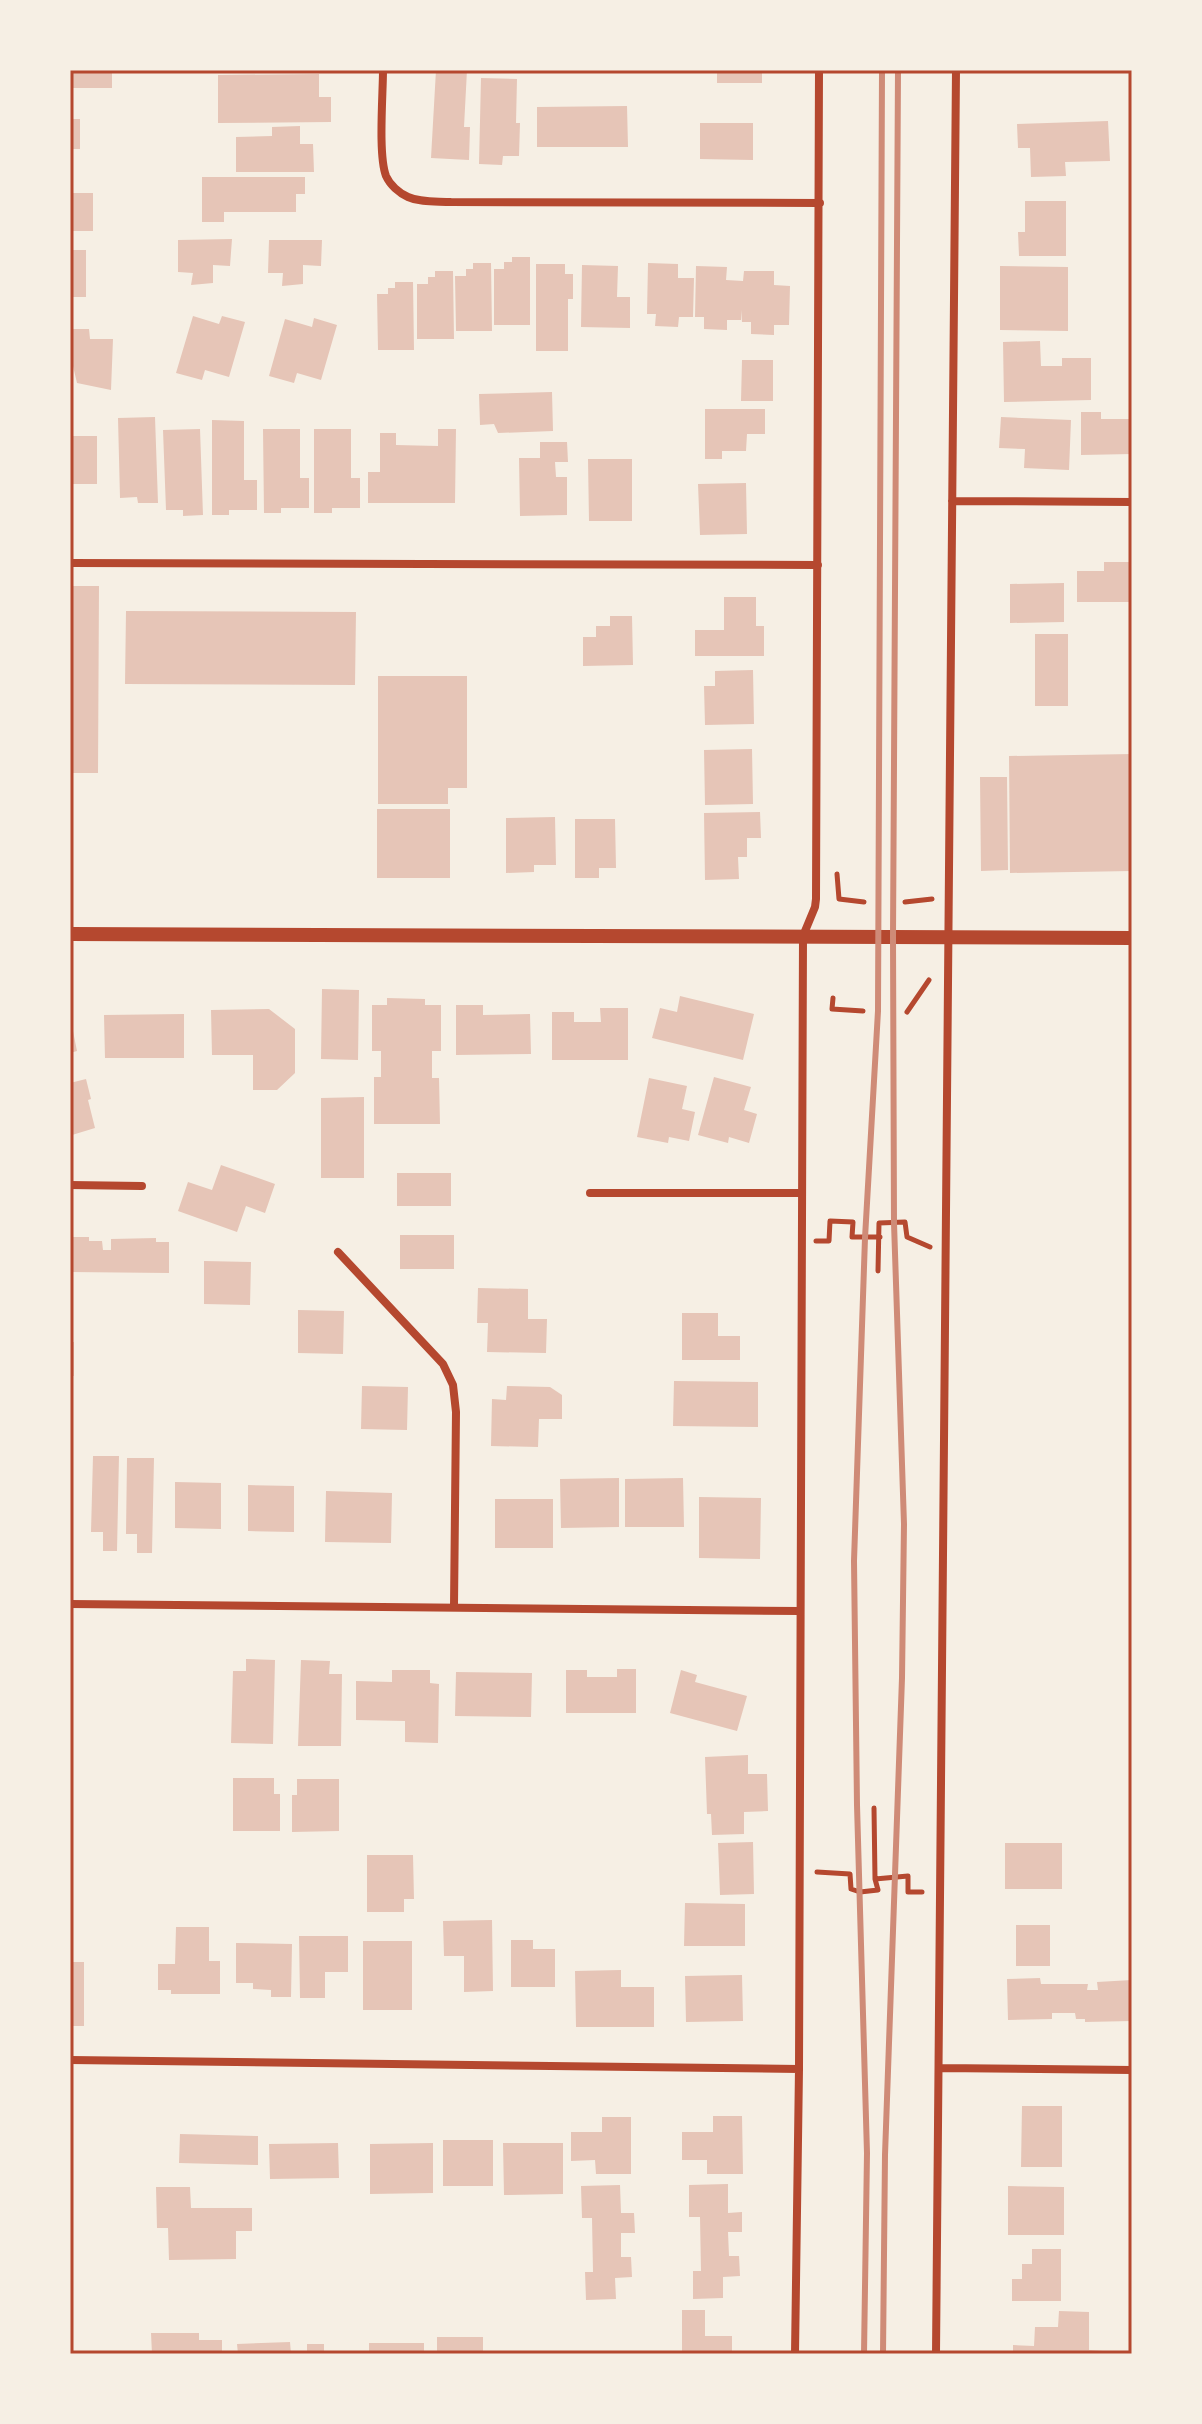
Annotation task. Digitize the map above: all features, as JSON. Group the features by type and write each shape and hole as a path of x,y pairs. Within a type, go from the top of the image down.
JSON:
{"street":[{"path":"383,70 383,158 387,176 395,189 409,198 451,202 820,203"},
{"path":"795,2354 803,936 816,899 819,70"},
{"path":"936,2354 956,70"},
{"path":"952,501 1132,502"},
{"path":"70,563 818,565"},
{"path":"70,934 1132,938"},
{"path":"70,1185 142,1186"},
{"path":"590,1193 802,1193"},
{"path":"338,1252 443,1364 453,1385 456,1412 454,1606"},
{"path":"70,1604 800,1611"},
{"path":"70,2060 799,2069"},
{"path":"939,2068 1132,2070"}],"path":[{"path":"837,874 839,899 864,902"},
{"path":"905,902 934,898"},
{"path":"907,1012 930,979"},
{"path":"833,998 832,1009 863,1011"},
{"path":"802,1241 829,1241 830,1221 853,1222 852,1237 880,1237"},
{"path":"878,1271 879,1223 905,1222 907,1237 924,1246 945,1250"},
{"path":"800,1873 850,1874 851,1889 860,1892 878,1890 875,1879 874,1808"},
{"path":"875,1879 908,1876"}],"building":[{"path":"70,70 112,70 112,88 70,88"},
{"path":"436,70 467,70 464,127 470,127 469,160 431,158"},
{"path":"717,70 762,70 762,83 717,83"},
{"path":"319,74 319,97 331,97 331,122 218,123 218,75"},
{"path":"481,78 517,79 519,156 503,156 502,165 479,164"},
{"path":"627,106 628,147 537,147 537,107"},
{"path":"70,119 80,119 80,149 70,149"},
{"path":"1108,121 1110,161 1065,162 1066,176 1031,177 1030,148 1018,148 1017,124"},
{"path":"700,123 753,123 753,160 700,159"},
{"path":"300,126 300,144 313,144 314,172 236,172 236,137 272,136 272,127"},
{"path":"202,177 305,177 305,194 296,194 296,212 224,212 224,222 202,222"},
{"path":"70,193 93,193 93,231 70,231"},
{"path":"1025,201 1066,201 1066,256 1019,256 1018,232 1025,232"},
{"path":"232,239 230,266 213,265 213,283 191,285 193,273 178,272 178,240"},
{"path":"269,240 322,240 321,266 303,265 303,284 282,286 283,273 268,273"},
{"path":"70,250 86,250 86,297 70,297"},
{"path":"512,257 530,257 530,325 494,325 494,269 504,269 504,262 512,262"},
{"path":"473,263 491,263 492,331 456,331 455,276 466,276 466,269 473,269"},
{"path":"648,263 678,264 678,278 694,278 693,317 679,317 678,327 655,326 656,314 647,314"},
{"path":"536,264 565,264 565,274 573,274 573,299 568,299 568,351 536,351"},
{"path":"582,265 618,266 617,297 630,297 630,328 581,327"},
{"path":"696,266 727,267 726,280 743,281 744,271 774,271 774,285 790,286 789,325 774,325 774,335 751,334 751,322 742,322 741,310 741,320 727,320 727,330 704,329 704,317 695,317"},
{"path":"1000,266 1068,267 1068,331 1000,330"},
{"path":"435,271 453,271 454,339 417,339 417,284 428,284 428,277 435,277"},
{"path":"395,282 413,282 414,350 378,350 377,294 388,294 388,288 395,288"},
{"path":"193,316 219,324 222,316 245,322 229,377 205,370 202,380 176,373"},
{"path":"314,318 337,325 321,380 297,373 294,383 269,376 285,319 312,327"},
{"path":"70,329 89,329 90,339 113,339 111,390 77,383 73,366 70,366"},
{"path":"1040,341 1041,366 1062,366 1062,358 1091,358 1091,400 1004,402 1003,342"},
{"path":"742,360 773,360 773,401 741,401"},
{"path":"552,392 553,431 498,433 494,424 480,425 479,394"},
{"path":"705,409 765,409 765,434 747,434 746,451 722,451 722,459 705,459"},
{"path":"1081,412 1101,412 1101,419 1132,419 1132,454 1081,455"},
{"path":"155,417 158,503 138,503 137,497 120,498 118,418"},
{"path":"1001,417 1071,420 1069,470 1024,468 1025,449 999,448"},
{"path":"212,420 244,421 244,480 257,480 257,510 229,510 229,515 212,515"},
{"path":"200,429 203,515 183,516 183,510 166,510 163,430"},
{"path":"263,429 300,429 300,478 309,478 309,508 281,508 281,513 264,513"},
{"path":"314,429 351,429 351,478 360,478 360,508 332,508 332,513 314,513"},
{"path":"438,429 456,429 455,503 368,503 368,472 380,472 380,433 396,433 396,445 438,446"},
{"path":"73,436 97,436 97,484 70,484"},
{"path":"540,442 567,442 568,462 555,462 556,477 567,477 567,515 520,516 519,458 540,458"},
{"path":"588,459 632,459 632,521 589,521"},
{"path":"746,483 747,534 700,535 698,484"},
{"path":"1104,562 1132,562 1132,602 1077,602 1077,571 1104,571"},
{"path":"1064,583 1064,622 1010,623 1010,584"},
{"path":"70,586 99,586 98,773 70,773"},
{"path":"724,597 756,597 756,626 764,626 764,656 695,656 695,630 724,630"},
{"path":"126,611 356,612 355,685 125,684"},
{"path":"610,616 632,616 633,665 583,666 583,637 596,637 596,626 610,626"},
{"path":"1035,634 1068,634 1068,706 1035,706"},
{"path":"753,670 754,724 705,725 704,686 715,686 715,671"},
{"path":"378,676 467,676 467,788 448,788 448,804 378,804"},
{"path":"752,749 753,804 705,805 704,750"},
{"path":"1132,754 1132,871 1010,873 1009,756"},
{"path":"980,777 1007,777 1008,870 981,871"},
{"path":"377,809 450,809 450,878 377,878"},
{"path":"760,812 761,838 747,838 747,857 738,857 739,879 705,880 704,813"},
{"path":"555,817 556,865 534,865 534,872 506,873 506,818"},
{"path":"575,819 615,819 616,868 599,868 599,878 575,878"},
{"path":"322,989 359,990 358,1060 321,1059"},
{"path":"680,996 754,1014 743,1060 652,1038 660,1008 677,1012"},
{"path":"387,998 425,999 425,1005 441,1005 441,1051 432,1051 432,1078 439,1078 440,1124 374,1124 374,1077 381,1077 381,1051 372,1051 372,1005 387,1005"},
{"path":"456,1005 483,1005 483,1015 530,1014 531,1054 456,1055"},
{"path":"600,1008 628,1008 628,1060 552,1060 552,1012 574,1012 574,1022 601,1022"},
{"path":"269,1009 295,1029 295,1073 277,1090 253,1090 253,1055 212,1055 211,1010"},
{"path":"184,1014 184,1058 105,1058 104,1015"},
{"path":"70,1022 77,1051 70,1053"},
{"path":"714,1077 751,1087 744,1110 757,1114 749,1143 729,1137 728,1143 698,1135"},
{"path":"649,1078 687,1086 682,1109 695,1112 689,1141 669,1137 668,1143 637,1137"},
{"path":"86,1079 95,1128 72,1135 70,1083"},
{"path":"364,1097 364,1178 321,1178 321,1098"},
{"path":"221,1165 275,1184 265,1213 246,1206 237,1232 178,1211 188,1182 212,1190"},
{"path":"397,1173 451,1173 451,1206 397,1206"},
{"path":"400,1235 454,1235 454,1269 400,1269"},
{"path":"70,1237 102,1241 103,1250 111,1250 111,1239 156,1238 156,1242 169,1242 169,1273 70,1272"},
{"path":"204,1261 251,1262 250,1305 204,1304"},
{"path":"478,1288 528,1289 528,1319 547,1319 546,1353 487,1352 488,1323 477,1323"},
{"path":"298,1310 344,1311 343,1354 298,1353"},
{"path":"682,1313 718,1313 718,1336 740,1336 740,1360 682,1360"},
{"path":"70,1342 74,1342 74,1376 70,1376"},
{"path":"674,1381 758,1382 758,1427 673,1426"},
{"path":"362,1386 408,1387 407,1430 361,1429"},
{"path":"507,1386 550,1387 562,1395 562,1419 539,1419 538,1447 491,1446 492,1399 506,1400"},
{"path":"93,1456 119,1456 117,1551 103,1551 103,1532 91,1532"},
{"path":"127,1458 154,1458 152,1553 137,1553 137,1534 126,1534"},
{"path":"619,1478 619,1527 561,1528 560,1479"},
{"path":"683,1478 684,1527 625,1527 625,1479"},
{"path":"175,1482 221,1483 221,1529 175,1528"},
{"path":"248,1485 294,1486 294,1532 248,1531"},
{"path":"326,1491 392,1493 391,1543 325,1542"},
{"path":"699,1497 761,1498 760,1559 699,1558"},
{"path":"495,1499 553,1499 553,1548 495,1548"},
{"path":"246,1659 275,1660 273,1744 231,1743 233,1671 246,1671"},
{"path":"301,1660 330,1661 329,1674 342,1674 341,1746 298,1746"},
{"path":"617,1669 636,1669 636,1713 566,1713 566,1670 587,1670 587,1677 617,1677"},
{"path":"392,1670 430,1670 430,1683 439,1684 438,1743 405,1742 405,1721 356,1720 356,1681 392,1682"},
{"path":"681,1670 697,1675 695,1682 747,1696 737,1731 670,1713"},
{"path":"456,1672 532,1673 531,1717 455,1716"},
{"path":"748,1755 748,1774 767,1774 768,1811 744,1812 744,1834 712,1835 711,1814 707,1814 705,1757"},
{"path":"233,1778 274,1778 274,1794 280,1794 280,1831 233,1831"},
{"path":"297,1779 339,1779 339,1831 292,1832 292,1795 297,1795"},
{"path":"753,1842 754,1894 720,1895 718,1843"},
{"path":"1005,1843 1062,1843 1062,1889 1005,1889"},
{"path":"367,1855 413,1855 414,1899 404,1899 404,1912 367,1912"},
{"path":"685,1903 745,1904 745,1946 684,1946"},
{"path":"492,1920 493,1991 464,1992 464,1956 444,1956 443,1921"},
{"path":"1016,1925 1050,1925 1050,1966 1016,1966"},
{"path":"176,1927 209,1927 209,1961 220,1961 220,1994 171,1994 171,1990 158,1990 158,1964 175,1964"},
{"path":"299,1936 348,1936 348,1972 325,1972 325,1998 300,1998"},
{"path":"511,1940 533,1940 533,1949 555,1949 555,1987 511,1987"},
{"path":"363,1941 412,1941 412,2010 363,2010"},
{"path":"236,1943 292,1944 291,1997 271,1997 271,1990 253,1989 253,1983 236,1983"},
{"path":"70,1962 84,1962 84,2026 70,2026"},
{"path":"621,1970 621,1987 654,1987 654,2027 576,2027 575,1971"},
{"path":"742,1975 743,2021 686,2022 685,1976"},
{"path":"1040,1978 1041,1984 1088,1984 1087,1990 1098,1990 1097,1982 1132,1980 1132,2021 1085,2022 1085,2019 1076,2019 1075,2013 1052,2013 1052,2019 1008,2020 1007,1979"},
{"path":"1022,2106 1062,2106 1062,2167 1021,2167"},
{"path":"713,2116 742,2116 743,2174 707,2174 707,2160 682,2160 682,2132 713,2132"},
{"path":"602,2117 631,2117 631,2174 596,2174 595,2160 571,2161 571,2132 602,2132"},
{"path":"180,2134 258,2136 258,2165 179,2163"},
{"path":"443,2140 493,2140 493,2186 443,2186"},
{"path":"338,2143 339,2178 270,2179 269,2144"},
{"path":"433,2143 433,2193 370,2194 370,2144"},
{"path":"503,2143 563,2143 563,2194 504,2195"},
{"path":"728,2184 728,2213 742,2212 742,2232 728,2232 729,2256 739,2256 740,2276 723,2277 723,2298 693,2299 693,2271 701,2271 700,2217 689,2217 689,2185"},
{"path":"620,2185 621,2213 634,2213 635,2233 621,2233 621,2257 631,2257 632,2277 615,2278 616,2299 586,2300 585,2272 593,2272 592,2218 582,2218 581,2186"},
{"path":"1008,2186 1064,2187 1064,2235 1008,2235"},
{"path":"156,2187 190,2187 191,2208 252,2208 252,2231 236,2231 236,2259 169,2260 168,2228 157,2228"},
{"path":"1032,2249 1061,2249 1061,2301 1012,2301 1012,2279 1022,2279 1022,2264 1032,2264"},
{"path":"682,2310 705,2310 705,2336 732,2336 732,2354 682,2354"},
{"path":"1059,2311 1089,2312 1089,2350 1103,2351 1103,2354 1013,2354 1013,2345 1034,2346 1035,2327 1058,2327"},
{"path":"151,2333 199,2333 199,2340 222,2340 222,2354 152,2354"},
{"path":"437,2337 483,2337 483,2354 437,2354"},
{"path":"290,2342 291,2354 238,2354 237,2344"},
{"path":"369,2343 424,2343 424,2354 369,2354"},
{"path":"307,2344 324,2344 324,2354 307,2354"}],"railway":[{"path":"864,2354 867,2153 854,1561 865,1238 878,1011 882,70"},
{"path":"883,2354 885,2155 902,1678 904,1524 894,1223 898,70"}]}
